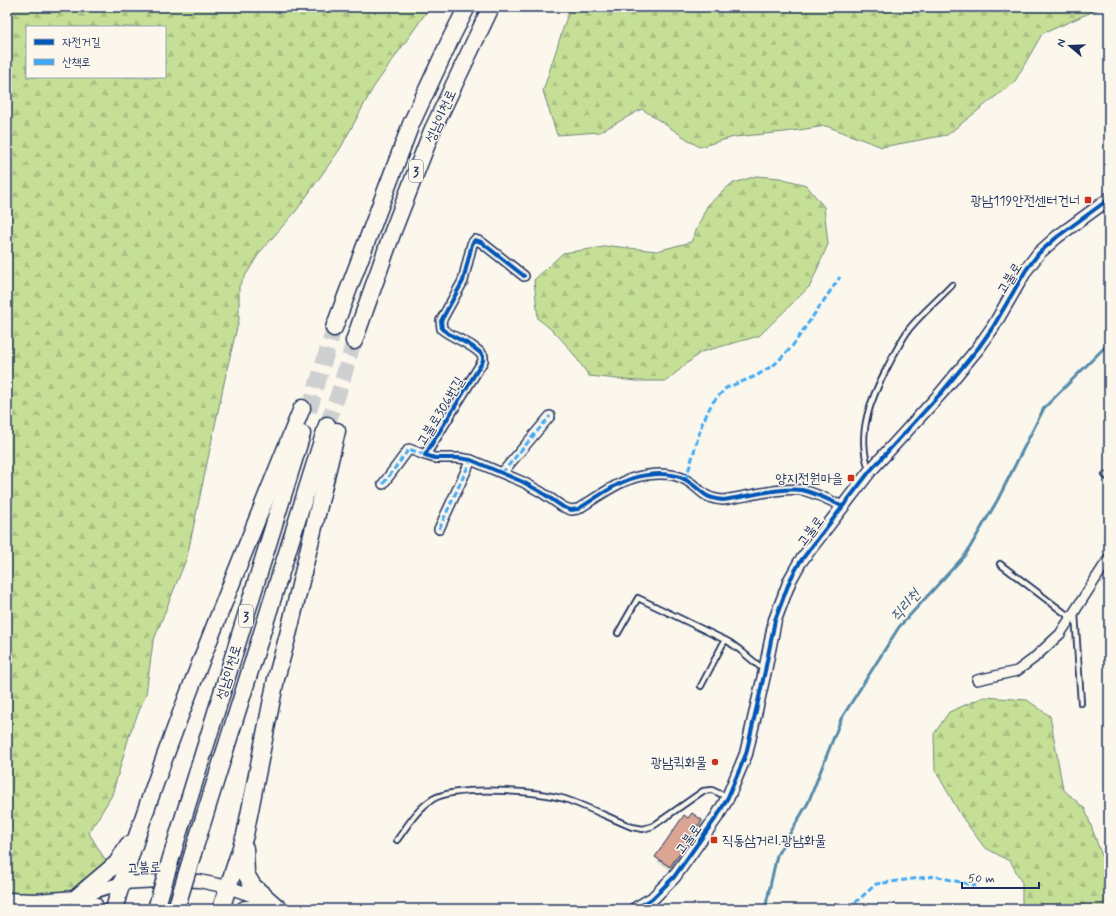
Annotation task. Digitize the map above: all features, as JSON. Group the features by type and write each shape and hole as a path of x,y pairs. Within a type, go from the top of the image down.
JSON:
{"highway":[{"name":"성남이천로","path":"334,328 411,124 467,7"},
{"name":"성남이천로","path":"354,341 393,231 432,131 491,7"},
{"name":"성남이천로","path":"142,819 161,764 242,556 306,410 156,909"},
{"name":"성남이천로","path":"176,909 332,428 289,631 276,679 245,835"},
{"path":"114,909 142,819"},
{"path":"68,901 117,863 142,819"},
{"path":"221,909 245,835"},
{"path":"245,835 246,874 253,886 276,909"},
{"path":"68,901 94,906 96,909"},
{"path":"245,909 256,909"}],"street":[{"name":"고불로","path":"635,909 652,904 678,871 718,815 738,776 746,754 765,671 774,620 790,580 800,562 870,471 942,392 975,353 993,327 1026,270 1039,253 1057,237 1107,203"},
{"name":"고불로306번길","path":"524,276 481,242 475,240 472,244 463,281 440,321 442,328 447,333 478,350 483,356 483,361 425,455 435,458 459,458 470,460 523,482 570,510 578,509 623,481 660,474 674,475 686,480 705,496 712,499 723,500 790,489 816,494 842,506"},
{"path":"502,473 550,416"},
{"path":"383,484 409,449 425,455"},
{"path":"439,529 470,460"},
{"path":"976,680 1017,671 1033,659 1060,634 1109,558"},
{"name":"고불로","path":"7,899 68,901 122,883 176,880 199,881 228,887 252,895 276,909"}],"lane":[{"path":"870,471 865,457 864,437 868,413 874,393 910,329 952,285"},
{"path":"1000,564 1073,614 1081,703"},
{"path":"618,633 638,598 725,640 740,650 765,671"},
{"path":"701,686 725,640"},
{"path":"398,840 418,810 434,799 464,791 525,792 564,799 632,827 643,829 653,826 703,791 712,790 728,797"}],"green space":[{"path":"7,7 430,7 373,88 340,149 296,211 260,252 239,286 239,319 187,557 153,642 146,694 130,733 112,795 89,833 107,863 82,880 54,909 7,909"},
{"path":"570,7 1103,7 1042,34 1015,81 947,135 882,147 826,126 734,137 699,147 642,109 600,132 557,135 543,91"},
{"path":"756,176 780,178 806,185 824,207 828,244 810,286 759,336 701,352 666,381 636,381 589,376 560,338 538,319 534,280 563,253 611,246 657,251 691,242 707,206 731,184"},
{"path":"984,697 1027,700 1050,716 1063,789 1085,809 1108,873 1109,909 1022,909 1022,883 1011,862 984,847 962,817 935,770 934,734 949,712"}],"building":[{"path":"692,813 702,820 670,867 655,857 684,815 688,818"}],"waterway":[{"name":"직리천","path":"765,909 777,855 808,803 841,719 899,627 966,554 997,501 1044,408 1109,343"}],"tunnel":[{"path":"309,411 334,328"},
{"path":"327,425 338,395 354,341"}],"marked path":[{"path":"686,479 702,424 712,403 726,388 756,376 775,364 791,348 840,277"},
{"path":"502,473 550,416"},
{"path":"383,484 409,449 425,455"},
{"path":"439,529 471,460"},
{"path":"848,909 876,884 935,876 976,886"}],"cycle path":[{"path":"635,909 652,899 674,877 718,815 728,797 746,754 775,620 790,580 800,562 870,471 942,392 979,347 993,327 1026,270 1039,253 1057,237 1109,199"},
{"path":"524,276 481,242 475,240 472,244 463,281 441,321 442,329 452,336 469,344 483,356 483,361 425,455 435,458 459,458 471,460 523,482 563,507 571,510 578,509 623,482 654,474 679,477 691,483 706,495 716,499 723,500 793,489 812,493 842,506"}],"place":[{"name":"광남119안전센터건너","path":"1088,200"},
{"name":"양지전원마을","path":"851,478"},
{"name":"광남퀵화물","path":"715,762"},
{"name":"직동삼거리.광남화물","path":"714,840"}]}
